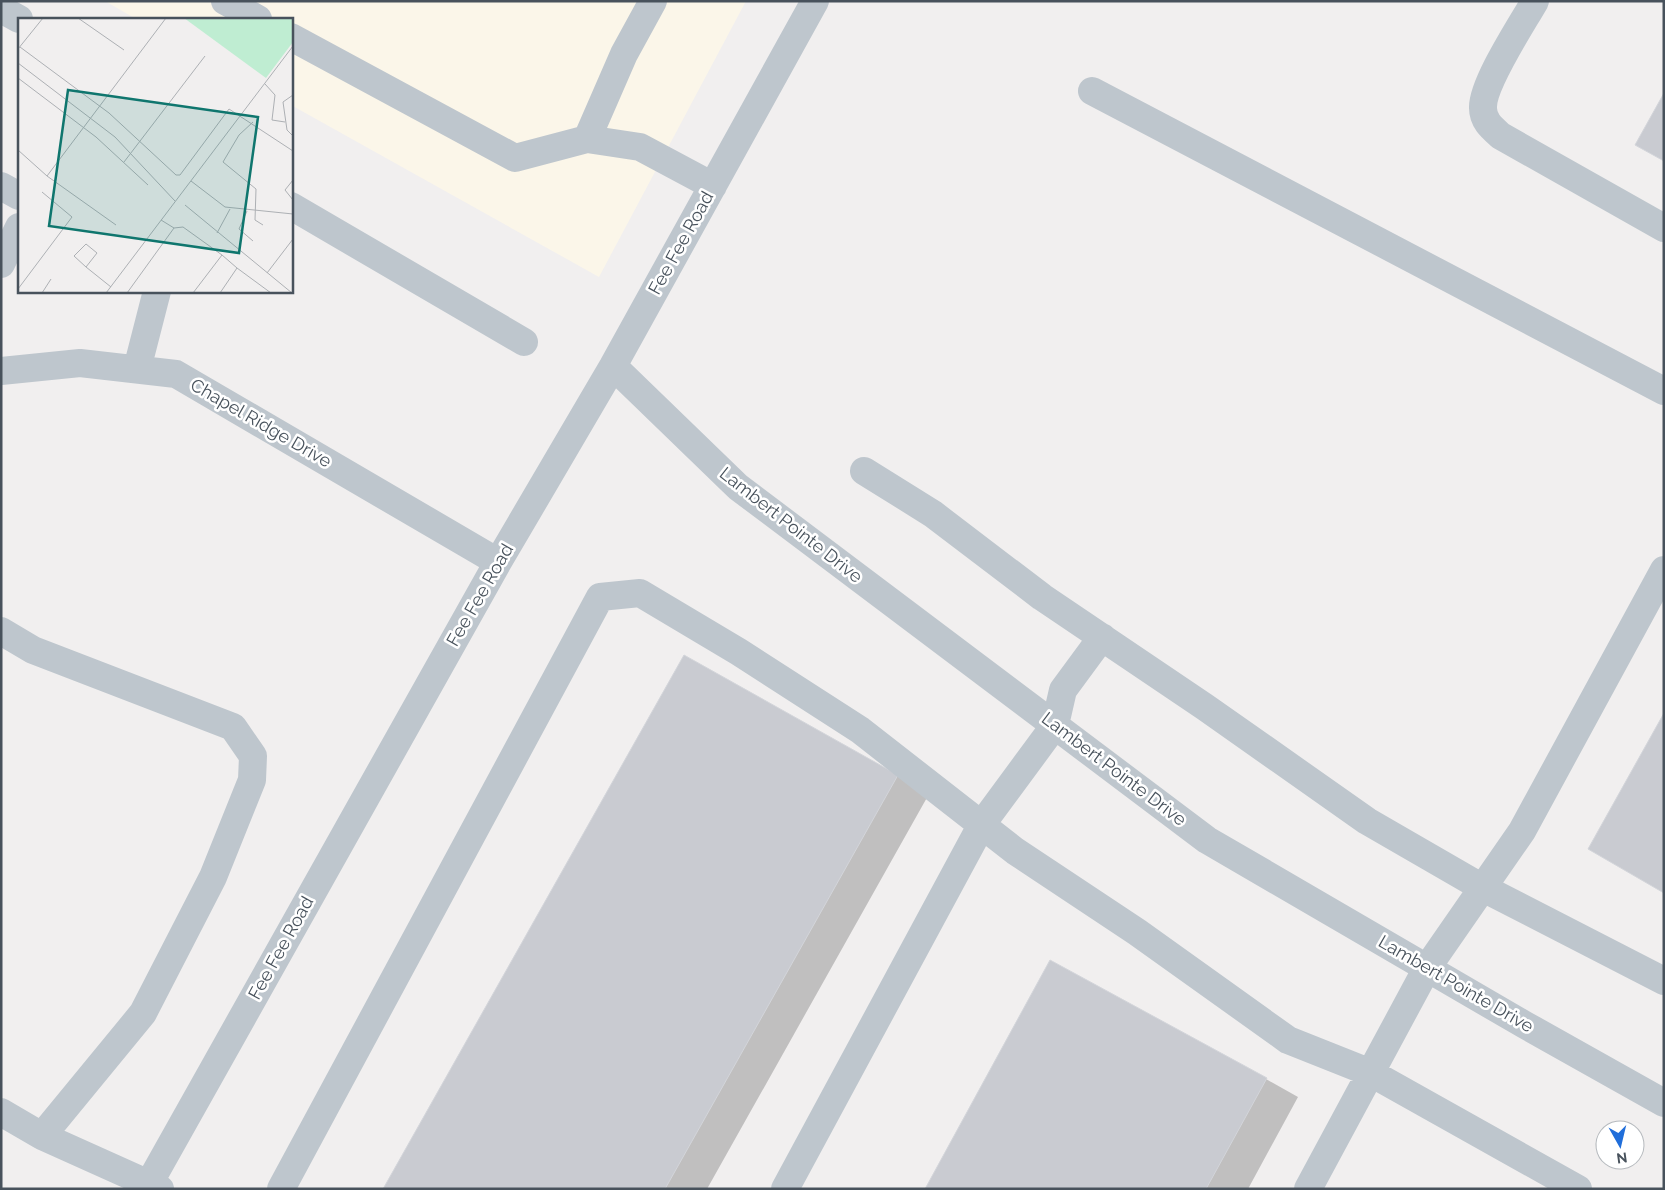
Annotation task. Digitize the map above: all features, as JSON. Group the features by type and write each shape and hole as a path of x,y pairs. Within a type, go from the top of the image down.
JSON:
{"street":[{"path":"225,1 256,18"},
{"path":"587,139 624,54 653,1"},
{"name":"Fee Fee Road","path":"151,1187 498,562 613,366 815,1"},
{"path":"1535,1 1486,88 1483,108 1488,125 1501,136 1664,228"},
{"path":"1,9 18,18"},
{"path":"292,38 515,158 587,139 640,147 713,186"},
{"path":"1092,91 1664,390"},
{"path":"1,186 18,195"},
{"path":"292,207 524,342"},
{"path":"1,264 18,229"},
{"path":"137,369 156,292"},
{"name":"Chapel Ridge Drive","path":"1,371 80,363 176,374 498,562"},
{"name":"Lambert Pointe Drive","path":"613,366 738,487 1208,840 1664,1103"},
{"path":"864,471 933,514 1042,597 1205,706 1367,820 1483,888 1664,981"},
{"path":"1308,1189 1427,968 1522,831 1664,570"},
{"path":"281,1189 600,597 640,593 739,652 860,730 1015,851 1137,932 1288,1040 1371,1073 1578,1189"},
{"path":"1,631 33,650 233,727 253,756 252,780 213,877 143,1013 42,1136"},
{"path":"785,1189 982,824 1055,726 1063,690 1102,637"},
{"path":"1,1112 42,1136 151,1187"}],"shaded area":[{"path":"105,1 746,1 599,277 292,106 292,18 134,18"}],"building":[{"path":"1664,93 1664,161 1635,145"},
{"path":"684,655 898,775 665,1189 383,1189"},
{"path":"1664,713 1664,893 1588,849"},
{"path":"1050,960 1267,1078 1206,1189 925,1189"}]}
